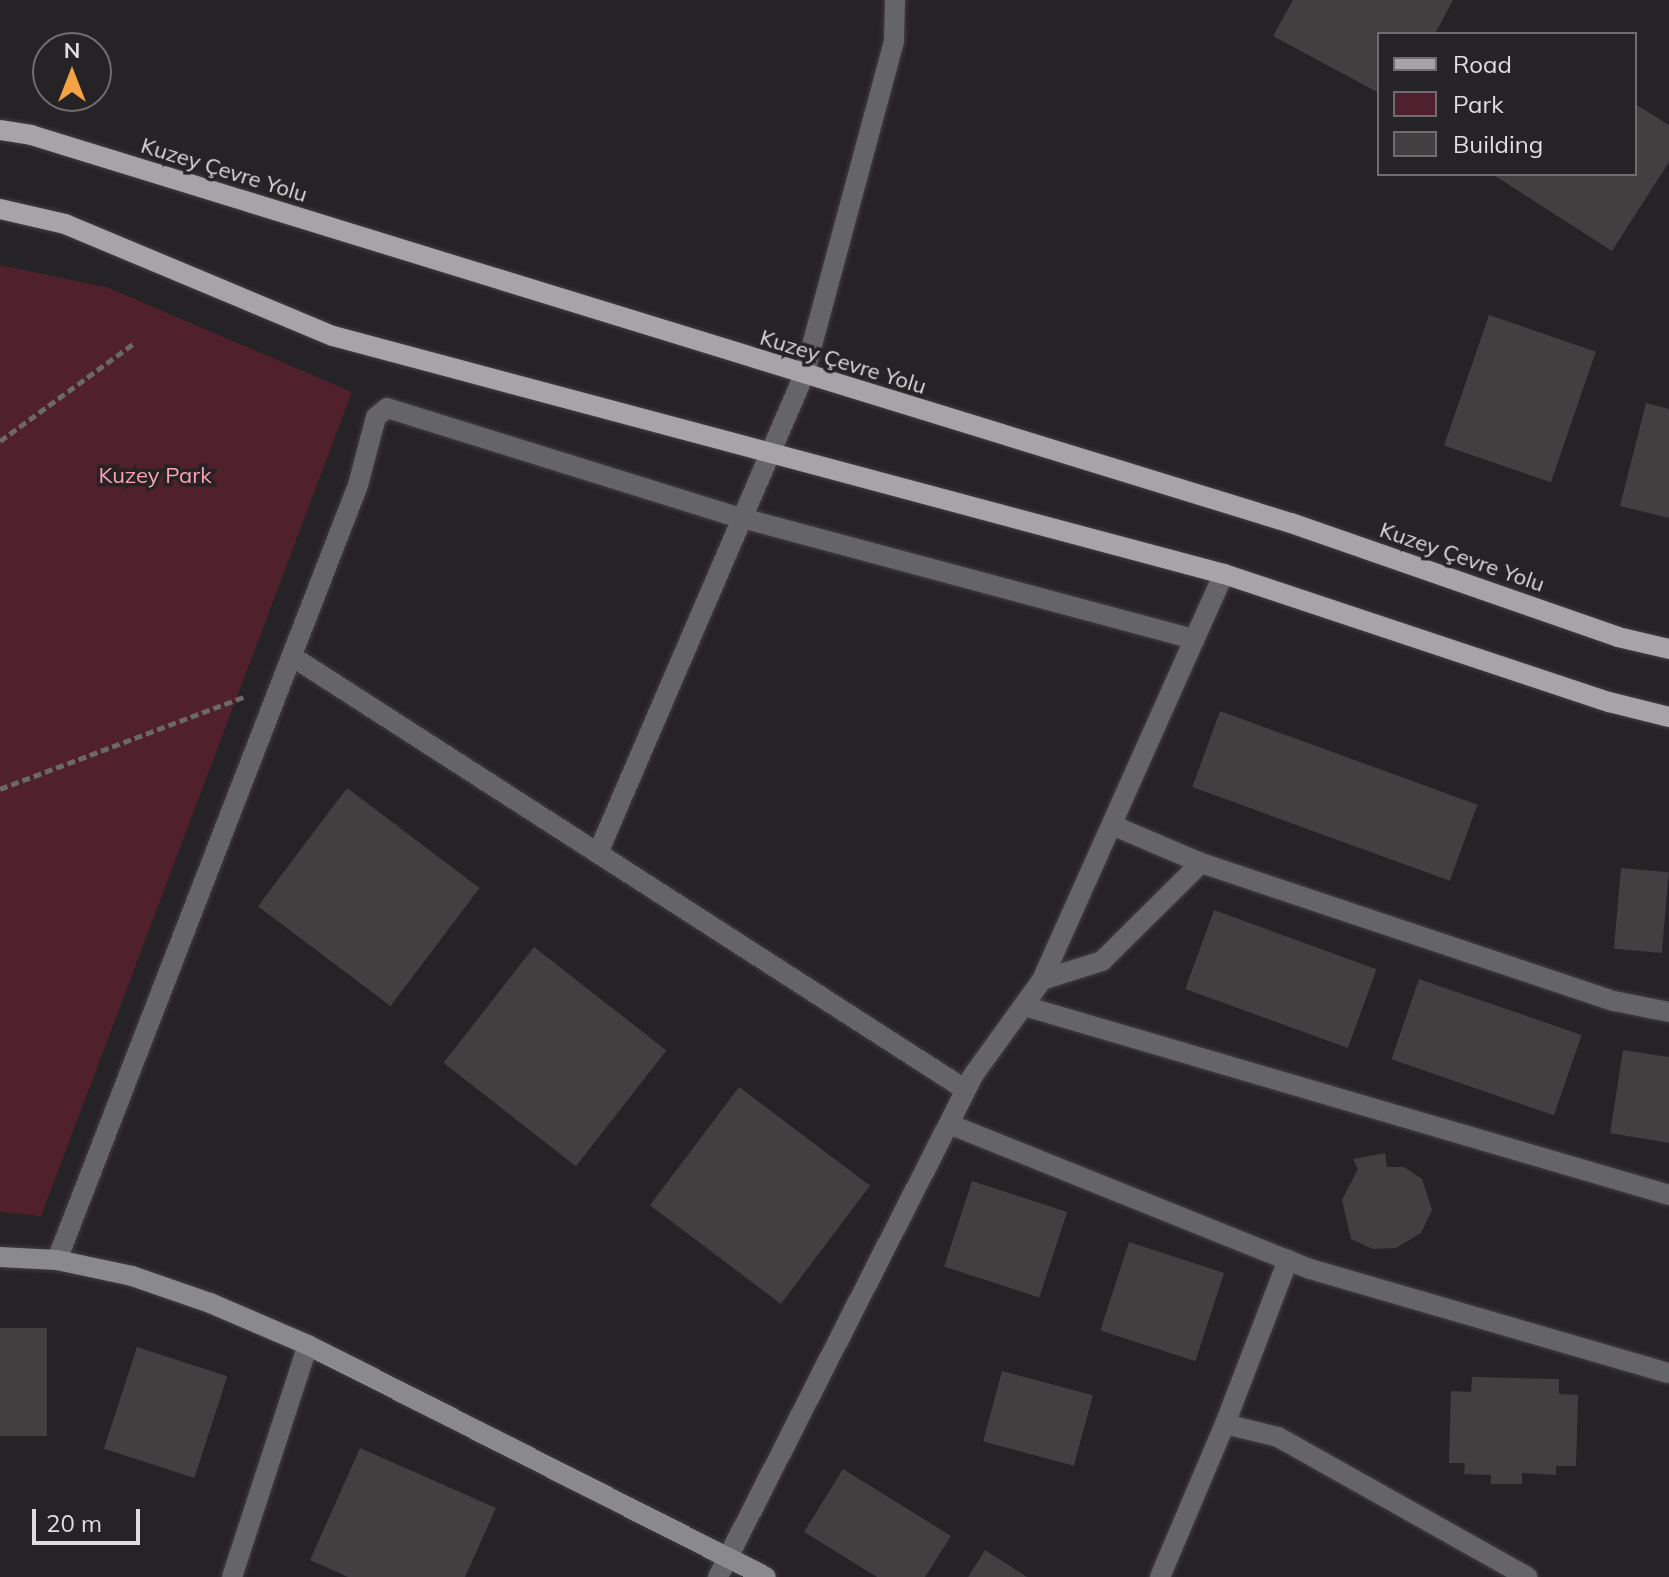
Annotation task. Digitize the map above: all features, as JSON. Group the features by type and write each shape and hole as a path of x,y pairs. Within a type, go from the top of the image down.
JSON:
{"main road":[{"name":"Kuzey Çevre Yolu","path":"0,130 46,140 1291,523 1618,637 1669,649"},
{"path":"0,209 65,224 333,336 1224,574 1669,717"}],"street":[{"path":"598,853 804,375 894,41 895,0"},
{"path":"57,1260 293,657 358,485 376,417 387,408 744,518 1195,639"},
{"path":"718,1577 966,1090 1042,980 1224,574"},
{"path":"293,657 966,1090"},
{"path":"1112,825 1201,863 1614,1001 1669,1012"},
{"path":"1042,980 1102,961 1201,863"},
{"path":"1024,1006 1669,1195"},
{"path":"949,1124 1288,1260 1669,1373"},
{"path":"0,1257 57,1260 132,1276 210,1303 308,1345 729,1554 766,1577"},
{"path":"1160,1577 1225,1424 1288,1260"},
{"path":"232,1577 308,1345"},
{"path":"1225,1424 1278,1437 1527,1577"}],"path":[{"path":"0,441 133,344"},
{"path":"0,789 283,682"}],"green space":[{"name":"Kuzey Park","path":"0,265 109,288 352,392 41,1216 0,1212"}],"building":[{"path":"1293,0 1453,0 1436,32 1377,32 1377,92 1273,36"},
{"path":"1637,105 1669,125 1669,162 1612,251 1495,176 1637,176"},
{"path":"1489,315 1596,352 1551,482 1444,445"},
{"path":"1646,403 1669,409 1669,518 1620,506"},
{"path":"1220,711 1477,805 1450,881 1192,787"},
{"path":"347,788 480,888 391,1006 258,906"},
{"path":"1621,868 1669,872 1662,953 1614,949"},
{"path":"1214,910 1377,969 1348,1048 1185,989"},
{"path":"534,947 666,1050 576,1166 443,1063"},
{"path":"1419,979 1582,1035 1554,1115 1391,1059"},
{"path":"1623,1050 1669,1057 1669,1143 1610,1133"},
{"path":"739,1087 870,1186 781,1304 650,1205"},
{"path":"1385,1153 1387,1167 1404,1167 1422,1179 1432,1210 1421,1233 1396,1248 1373,1249 1351,1239 1342,1200 1358,1169 1353,1159"},
{"path":"972,1181 1067,1212 1039,1297 944,1267"},
{"path":"1129,1242 1224,1273 1195,1361 1100,1330"},
{"path":"0,1328 47,1328 47,1436 0,1436"},
{"path":"137,1347 227,1376 194,1478 104,1449"},
{"path":"1002,1371 1093,1395 1074,1466 983,1442"},
{"path":"1472,1377 1559,1379 1559,1394 1578,1395 1576,1466 1556,1466 1556,1475 1522,1473 1522,1484 1491,1484 1491,1475 1464,1474 1465,1463 1449,1463 1451,1391 1471,1392"},
{"path":"360,1448 496,1508 465,1577 348,1577 310,1560"},
{"path":"843,1469 951,1536 925,1577 877,1577 804,1532"},
{"path":"985,1550 1027,1577 968,1577"}]}
